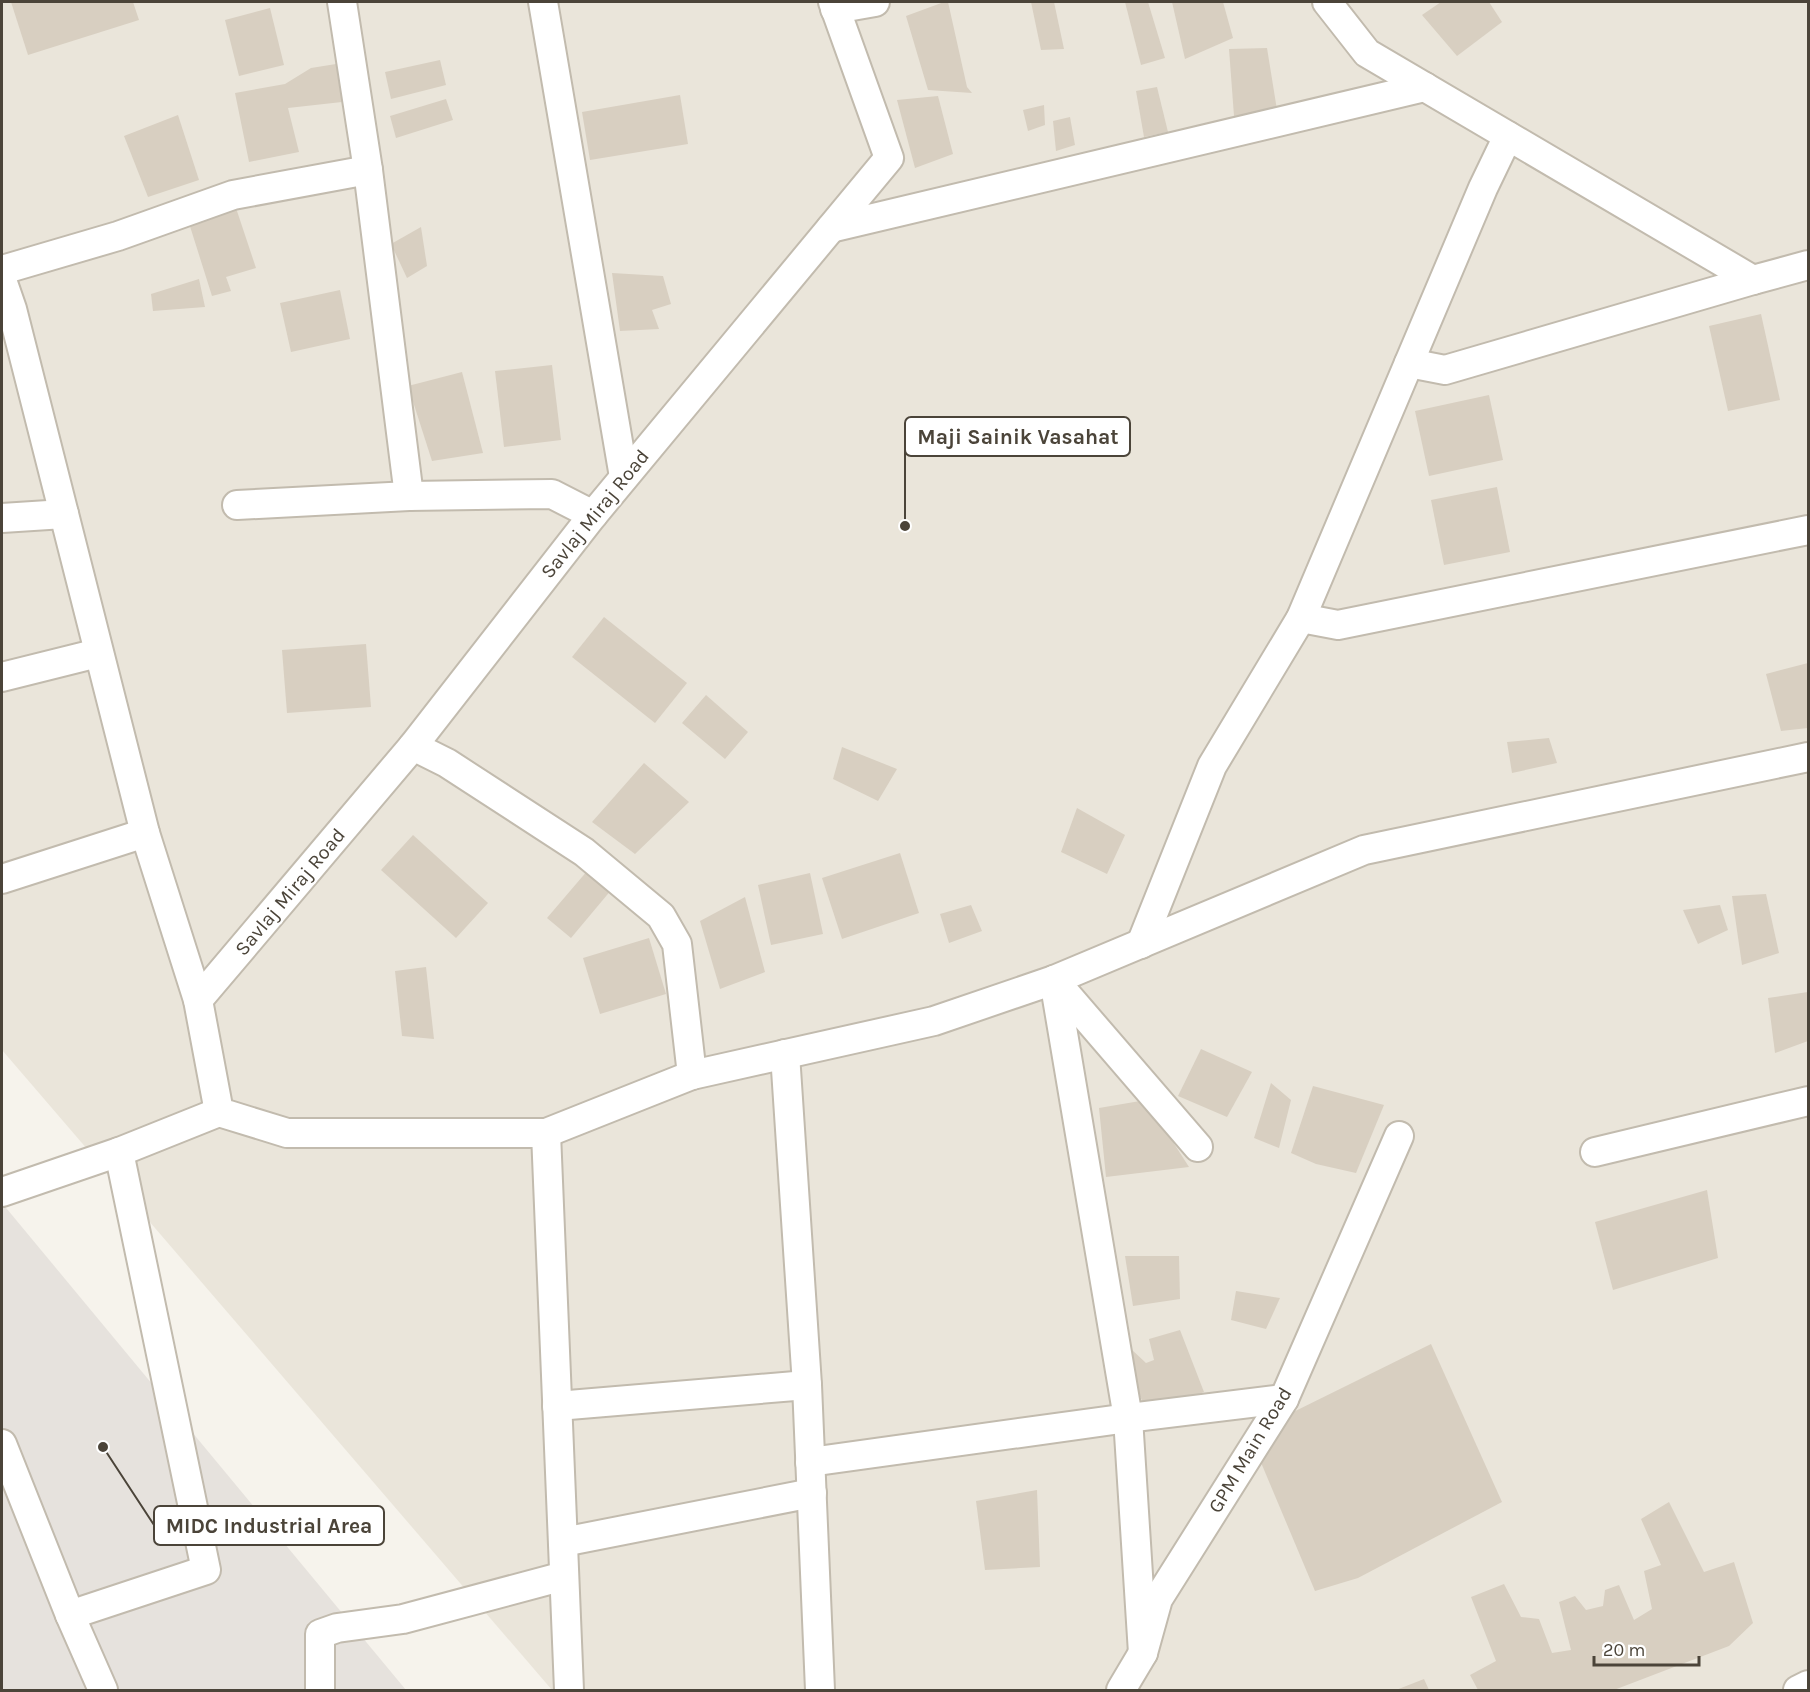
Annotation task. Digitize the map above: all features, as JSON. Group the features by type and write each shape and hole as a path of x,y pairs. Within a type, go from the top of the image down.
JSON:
{"street":[{"path":"342,2 368,170 409,496"},
{"path":"543,2 624,477"},
{"path":"834,5 875,2"},
{"path":"1327,2 1366,53 1753,280"},
{"name":"Savlaj Miraj Road","path":"198,1000 413,746 593,515 889,158 834,5"},
{"path":"831,228 1425,87"},
{"path":"1142,944 1212,766 1301,618 1483,188 1508,136"},
{"path":"2,270 118,236 233,195 368,170"},
{"path":"1409,363 1445,370 1809,265"},
{"path":"2,280 12,309 145,833 198,1000 219,1112"},
{"path":"237,505 409,496 552,494 593,515"},
{"path":"2,518 64,514"},
{"path":"1301,618 1338,625 1809,530"},
{"path":"2,677 99,653"},
{"path":"413,746 447,764 584,852 661,916 677,944 692,1075"},
{"path":"2,1192 119,1152 219,1112 287,1133 546,1133 692,1075 934,1021 1054,980 1364,850 1809,757"},
{"path":"2,879 145,833"},
{"path":"1054,980 1198,1147"},
{"path":"1054,980 1128,1418 1143,1653"},
{"path":"785,1054 807,1384 820,1690"},
{"path":"1595,1152 1809,1101"},
{"path":"546,1133 569,1690"},
{"name":"GPM Main Road","path":"1121,1690 1143,1653 1158,1599 1284,1399 1399,1136"},
{"path":"70,1615 206,1570 119,1152"},
{"path":"557,1406 807,1384"},
{"path":"810,1462 1284,1399"},
{"path":"2,1444 70,1615 103,1690"},
{"path":"562,1542 812,1493"},
{"path":"320,1690 320,1634 337,1628 403,1619 564,1576"},
{"path":"1798,1690 1809,1685"}],"shaded area":[{"path":"2,2 1808,2 1808,1690 552,1690 2,1050"},
{"path":"2,1203 406,1690 2,1690"}],"building":[{"path":"11,2 133,2 139,20 28,55"},
{"path":"948,2 967,87 972,93 928,90 906,16"},
{"path":"1031,2 1054,2 1064,49 1041,50"},
{"path":"1125,2 1148,2 1165,58 1141,65"},
{"path":"1172,2 1223,2 1233,38 1185,59"},
{"path":"1441,2 1489,2 1502,22 1457,56 1422,15"},
{"path":"270,8 284,65 239,76 225,20"},
{"path":"1267,48 1277,110 1234,116 1229,49"},
{"path":"440,60 446,85 391,99 385,72"},
{"path":"336,64 342,102 288,108 299,152 249,162 235,93 285,84 311,68"},
{"path":"1157,87 1168,132 1144,137 1136,91"},
{"path":"680,95 688,144 590,160 582,112"},
{"path":"938,96 953,154 915,168 897,100"},
{"path":"446,99 453,120 396,138 390,116"},
{"path":"1044,105 1045,125 1028,131 1023,110"},
{"path":"178,115 199,180 148,197 124,136"},
{"path":"1070,117 1075,145 1056,151 1053,121"},
{"path":"235,205 256,268 226,277 231,291 212,296 188,220"},
{"path":"421,227 427,266 407,278 391,244"},
{"path":"612,273 663,276 671,304 652,310 659,329 620,331"},
{"path":"199,279 205,307 153,311 151,294"},
{"path":"340,290 350,339 291,352 280,303"},
{"path":"1761,314 1780,400 1728,411 1709,326"},
{"path":"552,365 561,440 504,447 495,371"},
{"path":"462,372 483,453 432,461 408,386"},
{"path":"1489,395 1503,460 1429,476 1415,411"},
{"path":"1497,487 1510,552 1444,565 1431,500"},
{"path":"604,617 687,683 655,723 572,657"},
{"path":"366,644 371,707 287,713 282,650"},
{"path":"1808,663 1808,728 1781,731 1766,674"},
{"path":"706,695 748,732 725,759 682,723"},
{"path":"1549,738 1557,763 1512,773 1507,742"},
{"path":"842,747 897,769 878,801 833,779"},
{"path":"644,763 689,802 635,854 592,822"},
{"path":"1077,808 1125,835 1107,874 1061,852"},
{"path":"413,835 488,903 456,938 381,870"},
{"path":"900,853 919,913 842,939 822,878"},
{"path":"588,870 612,889 571,938 547,918"},
{"path":"810,873 823,934 771,945 758,885"},
{"path":"1766,894 1779,953 1742,965 1732,896"},
{"path":"745,897 765,972 720,989 700,921"},
{"path":"971,905 982,931 949,943 940,914"},
{"path":"1720,905 1728,930 1698,944 1683,910"},
{"path":"649,938 666,994 600,1014 583,958"},
{"path":"426,967 434,1039 402,1036 395,971"},
{"path":"1808,992 1808,1041 1775,1053 1768,998"},
{"path":"1201,1049 1252,1072 1227,1117 1178,1096"},
{"path":"1271,1083 1291,1100 1279,1148 1254,1138"},
{"path":"1313,1086 1384,1105 1356,1173 1316,1164 1291,1153"},
{"path":"1146,1100 1189,1167 1106,1177 1099,1108"},
{"path":"1707,1190 1718,1258 1613,1290 1595,1222"},
{"path":"1125,1256 1179,1256 1180,1299 1133,1306"},
{"path":"1236,1291 1280,1298 1266,1329 1231,1320"},
{"path":"1180,1330 1204,1392 1149,1412 1118,1359 1131,1349 1146,1363 1154,1360 1149,1339"},
{"path":"1431,1344 1502,1502 1358,1578 1315,1591 1249,1434"},
{"path":"1037,1490 1040,1567 985,1570 976,1501"},
{"path":"1669,1502 1704,1572 1734,1562 1753,1623 1729,1646 1614,1690 1478,1690 1470,1675 1496,1661 1471,1597 1504,1584 1521,1617 1539,1619 1552,1653 1571,1650 1559,1602 1575,1596 1586,1610 1603,1606 1605,1590 1619,1585 1634,1620 1652,1609 1644,1571 1661,1565 1641,1519"},
{"path":"1424,1679 1429,1690 1396,1690"}],"place":[{"name":"Maji Sainik Vasahat","path":"905,526"},
{"name":"MIDC Industrial Area","path":"103,1447"}]}
